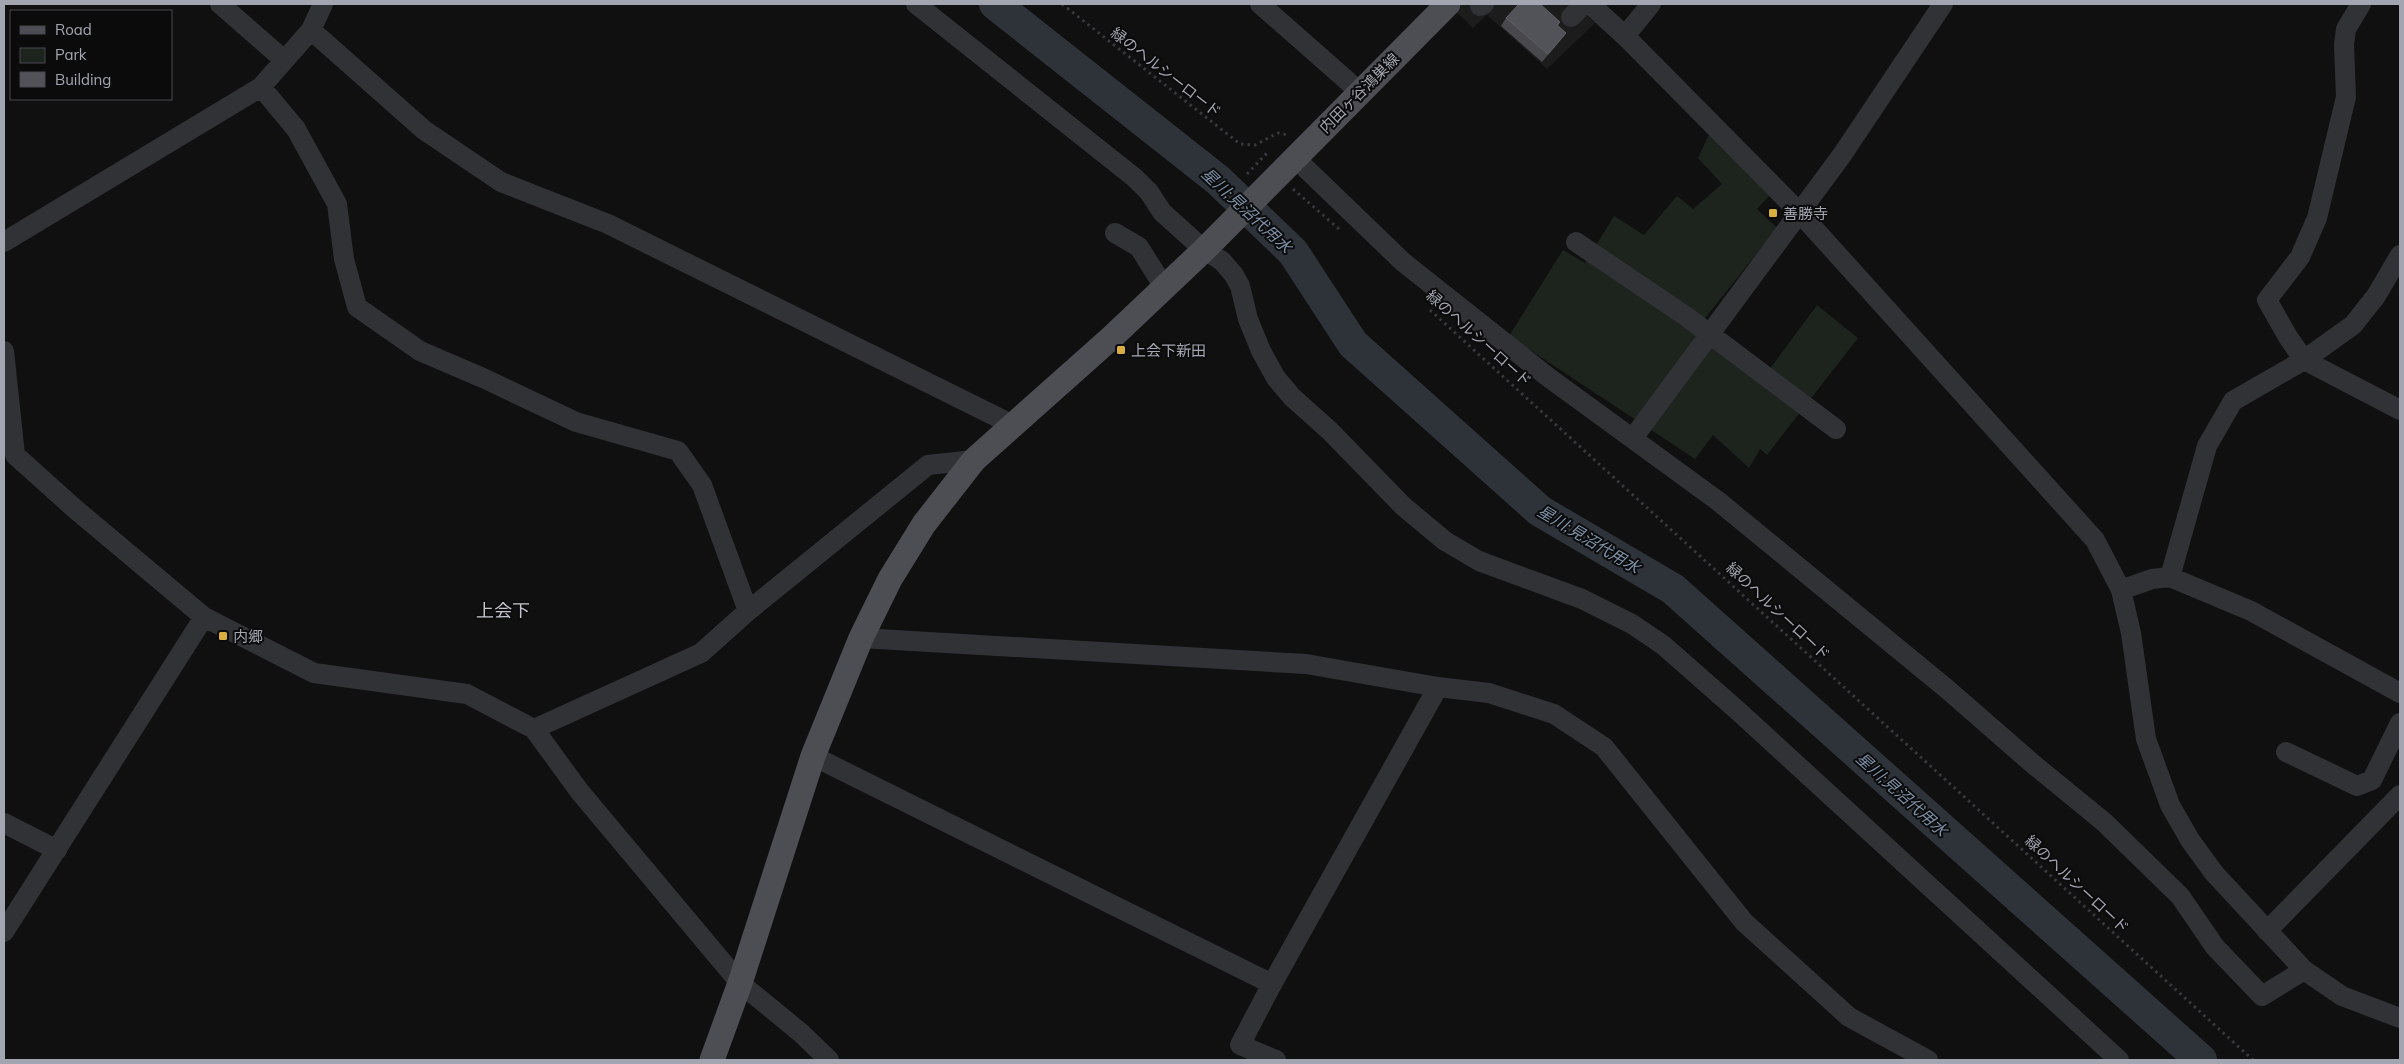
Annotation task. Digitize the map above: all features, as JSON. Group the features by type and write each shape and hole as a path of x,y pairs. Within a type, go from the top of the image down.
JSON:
{"main road":[{"name":"内田ヶ谷鴻巣線","path":"712,1060 740,983 813,756 861,638 890,579 924,524 974,460 1111,338 1224,230 1279,184 1292,146 1360,92 1448,4"}],"street":[{"path":"220,4 284,60"},
{"path":"4,242 261,87 311,30 323,4"},
{"path":"916,4 1135,178 1149,192 1162,212 1204,250 1218,258 1234,275 1240,286 1253,336 1267,365 1276,378 1292,397 1428,529 1479,561 1582,599 1632,624 1663,645 1738,710 2119,1060"},
{"path":"1260,4 1360,92"},
{"path":"1590,4 1625,36 1799,212 2095,540 2121,590 2131,633 2146,739 2170,806 2214,874 2304,970 2342,996 2400,1018"},
{"path":"1625,36 1651,4"},
{"path":"1633,438 1842,155 1943,4"},
{"path":"2361,4 2346,28 2344,45 2346,98 2317,218 2300,257 2267,300 2288,337 2304,360 2400,410"},
{"path":"311,30 424,130 501,182 608,224 1013,424"},
{"path":"261,87 296,129 337,204 344,258 357,308 420,351 483,378 576,422 678,451 702,485 748,611"},
{"path":"1292,146 1403,262 1548,377 1718,501 1947,689 2032,764 2104,822 2180,896 2215,947 2262,996 2304,970"},
{"path":"1116,233 1139,247 1164,287"},
{"path":"1576,242 1709,333 1836,428"},
{"path":"2170,577 2207,446 2233,401 2304,360 2352,325 2376,296 2400,255"},
{"path":"4,351 15,454 74,508 204,617 314,673 467,694 534,729 580,792 740,983 801,1033 829,1060"},
{"path":"534,729 701,652 748,611 928,465 974,460"},
{"path":"2121,590 2152,578 2170,577 2251,611 2400,693"},
{"path":"4,932 204,617"},
{"path":"861,638 1306,664 1438,687 1489,693 1554,714 1604,747 1744,922 1849,1017 1928,1060"},
{"path":"1276,1060 1240,1045 1272,984 1438,687"},
{"path":"2286,752 2357,786 2372,780 2400,722"},
{"path":"813,756 1272,984"},
{"path":"2267,931 2400,795"},
{"path":"4,823 57,850"}],"path":[{"name":"緑のヘルシーロード","path":"1062,4 1240,144 1255,145 1278,133 1292,146"},
{"path":"1279,184 1342,232"},
{"name":"緑のヘルシーロード","path":"1423,304 2253,1060"}],"shaded area":[{"path":"1462,4 1574,4 1595,23 1547,69 1487,15 1473,28 1455,11"}],"green space":[{"path":"1710,132 1770,195 1757,209 1777,228 1702,322 1769,370 1817,305 1858,338 1767,455 1760,449 1749,468 1713,435 1695,459 1509,336 1563,250 1585,263 1614,216 1644,235 1677,196 1693,209 1722,184 1698,158"}],"building":[{"path":"1519,4 1540,4 1560,22 1557,25 1566,33 1548,54 1506,18"}],"waterway":[{"name":"星川;見沼代用水","path":"995,4 1218,180 1293,252 1353,344 1540,511 1673,589 2201,1060"}],"place":[{"name":"善勝寺","path":"1773,213"},
{"name":"上会下新田","path":"1121,350"},
{"name":"内郷","path":"223,636"}],"district":[{"name":"上会下","path":"503,610"}]}
